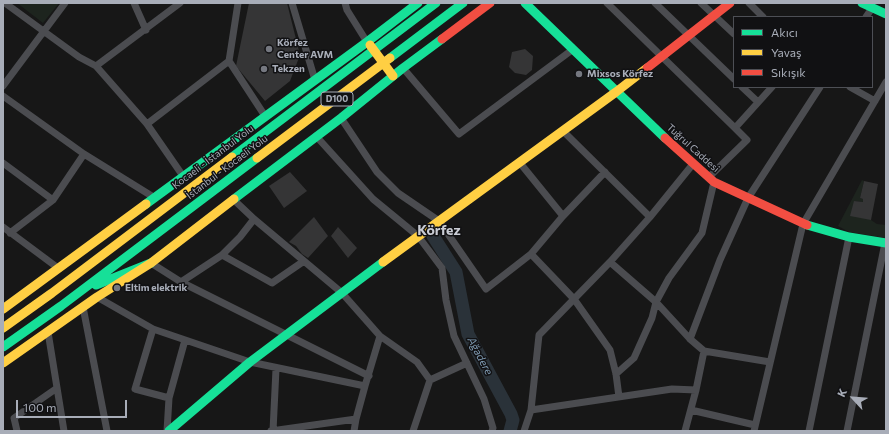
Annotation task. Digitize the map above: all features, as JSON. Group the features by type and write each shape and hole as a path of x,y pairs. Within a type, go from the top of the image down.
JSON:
{"main road":[{"path":"3,309 418,3"},
{"name":"Kocaeli - İstanbul Yolu","path":"3,328 57,289 436,3"},
{"name":"İstanbul - Kocaeli Yolu","path":"3,347 81,291 463,3"},
{"path":"3,363 83,307 151,263 341,118 403,68 490,3"},
{"name":"Tuğrul Caddesi","path":"525,3 616,92 711,179 803,224 849,237 886,243"},
{"path":"168,431 250,362 418,236 616,92 730,3"},
{"path":"862,3 886,14"},
{"path":"367,42 394,76"},
{"path":"81,291 151,263"},
{"path":"3,320 57,289"},
{"path":"3,351 29,328"}],"street":[{"path":"4,3 44,30 79,57 96,66 147,124 183,176"},
{"path":"3,86 65,3"},
{"path":"134,3 146,30"},
{"path":"96,66 180,3"},
{"path":"238,3 229,62 265,116"},
{"path":"292,3 315,80"},
{"path":"345,3 347,10 367,42"},
{"path":"607,3 747,140 711,179 702,233 669,278 656,302 652,318 634,358 616,374"},
{"path":"655,3 733,78"},
{"path":"701,3 733,33"},
{"path":"749,3 762,16"},
{"path":"867,16 872,8"},
{"path":"403,68 459,134 572,50"},
{"path":"147,124 229,62"},
{"path":"691,410 754,428 803,224 886,82"},
{"path":"743,88 758,102"},
{"path":"735,128 771,88"},
{"path":"690,338 720,260 748,198 819,88"},
{"path":"852,88 875,101"},
{"path":"3,96 84,154 155,198"},
{"path":"341,118 377,172 398,193 439,221 486,289 531,254 563,216 605,172"},
{"path":"563,131 650,217"},
{"path":"316,136 373,200 418,236 442,268 446,300 454,336 484,399 493,428 492,431"},
{"path":"10,233 53,200 84,154"},
{"path":"3,163 53,200"},
{"path":"520,163 563,216"},
{"path":"524,431 531,410 539,335 610,262 650,217 693,164"},
{"path":"234,200 254,219 342,293 380,336 417,362 430,380"},
{"path":"181,282 222,255 240,237 254,219"},
{"path":"3,227 58,268"},
{"path":"809,431 849,237"},
{"path":"847,431 886,243"},
{"path":"531,254 574,300 610,350 616,374 619,397"},
{"path":"222,255 272,283 304,261"},
{"path":"610,262 656,302 704,351 770,362"},
{"path":"151,263 181,282 369,376"},
{"path":"97,298 153,329 250,362 365,386"},
{"path":"83,307 107,431"},
{"path":"153,329 135,388 169,398"},
{"path":"48,332 64,431"},
{"path":"354,431 365,386 380,336"},
{"path":"168,431 169,398 185,340"},
{"path":"685,431 696,390 704,351"},
{"path":"413,431 430,380 467,363"},
{"path":"276,368 273,431 356,419"},
{"path":"17,431 14,418 57,388"},
{"path":"531,410 672,389 696,390"}],"shaded area":[{"path":"17,3 59,3 43,23"},
{"path":"862,180 864,181 860,198 863,199 863,202 854,201 871,220 877,224 886,225 886,238 849,232 838,226"}],"building":[{"name":"Körfez Center AVM","path":"249,3 287,3 300,55 290,81 265,101 236,66"},
{"path":"525,49 533,56 532,70 526,75 515,73 509,67 512,52"},
{"path":"290,172 307,191 284,208 269,186"},
{"path":"864,181 878,184 871,220 850,216 854,201 863,202 863,199 860,198"},
{"path":"314,217 328,236 308,258 302,254 296,246 289,242"},
{"path":"338,227 357,248 348,258 331,236"}],"waterway":[{"name":"Ağadere","path":"433,236 456,272 468,334 511,414 513,420 510,431"}],"traffic: fast":[{"path":"146,204 418,3"},
{"path":"232,157 436,3"},
{"path":"390,58 463,3"},
{"path":"525,3 665,138"},
{"path":"862,3 886,14"},
{"path":"234,199 442,39"},
{"path":"3,347 61,306 257,158"},
{"path":"807,225 849,237 886,243"},
{"path":"169,431 250,362 383,262"},
{"path":"96,285 151,263"}],"traffic: slow":[{"path":"370,45 393,76"},
{"path":"257,158 390,58"},
{"path":"383,262 647,68"},
{"path":"3,328 52,293 232,157"},
{"path":"3,363 97,297 151,263 234,199"},
{"path":"3,309 146,204"}],"traffic: jam":[{"path":"442,39 490,3"},
{"path":"647,68 730,3"},
{"path":"665,138 714,182 807,225"}],"place":[{"name":"Körfez Center AVM","path":"269,49"},
{"name":"Tekzen","path":"264,69"},
{"name":"Mixsos Körfez","path":"579,74"},
{"name":"Eltim elektrik","path":"117,288"}],"district":[{"name":"Körfez","path":"439,230"}]}
